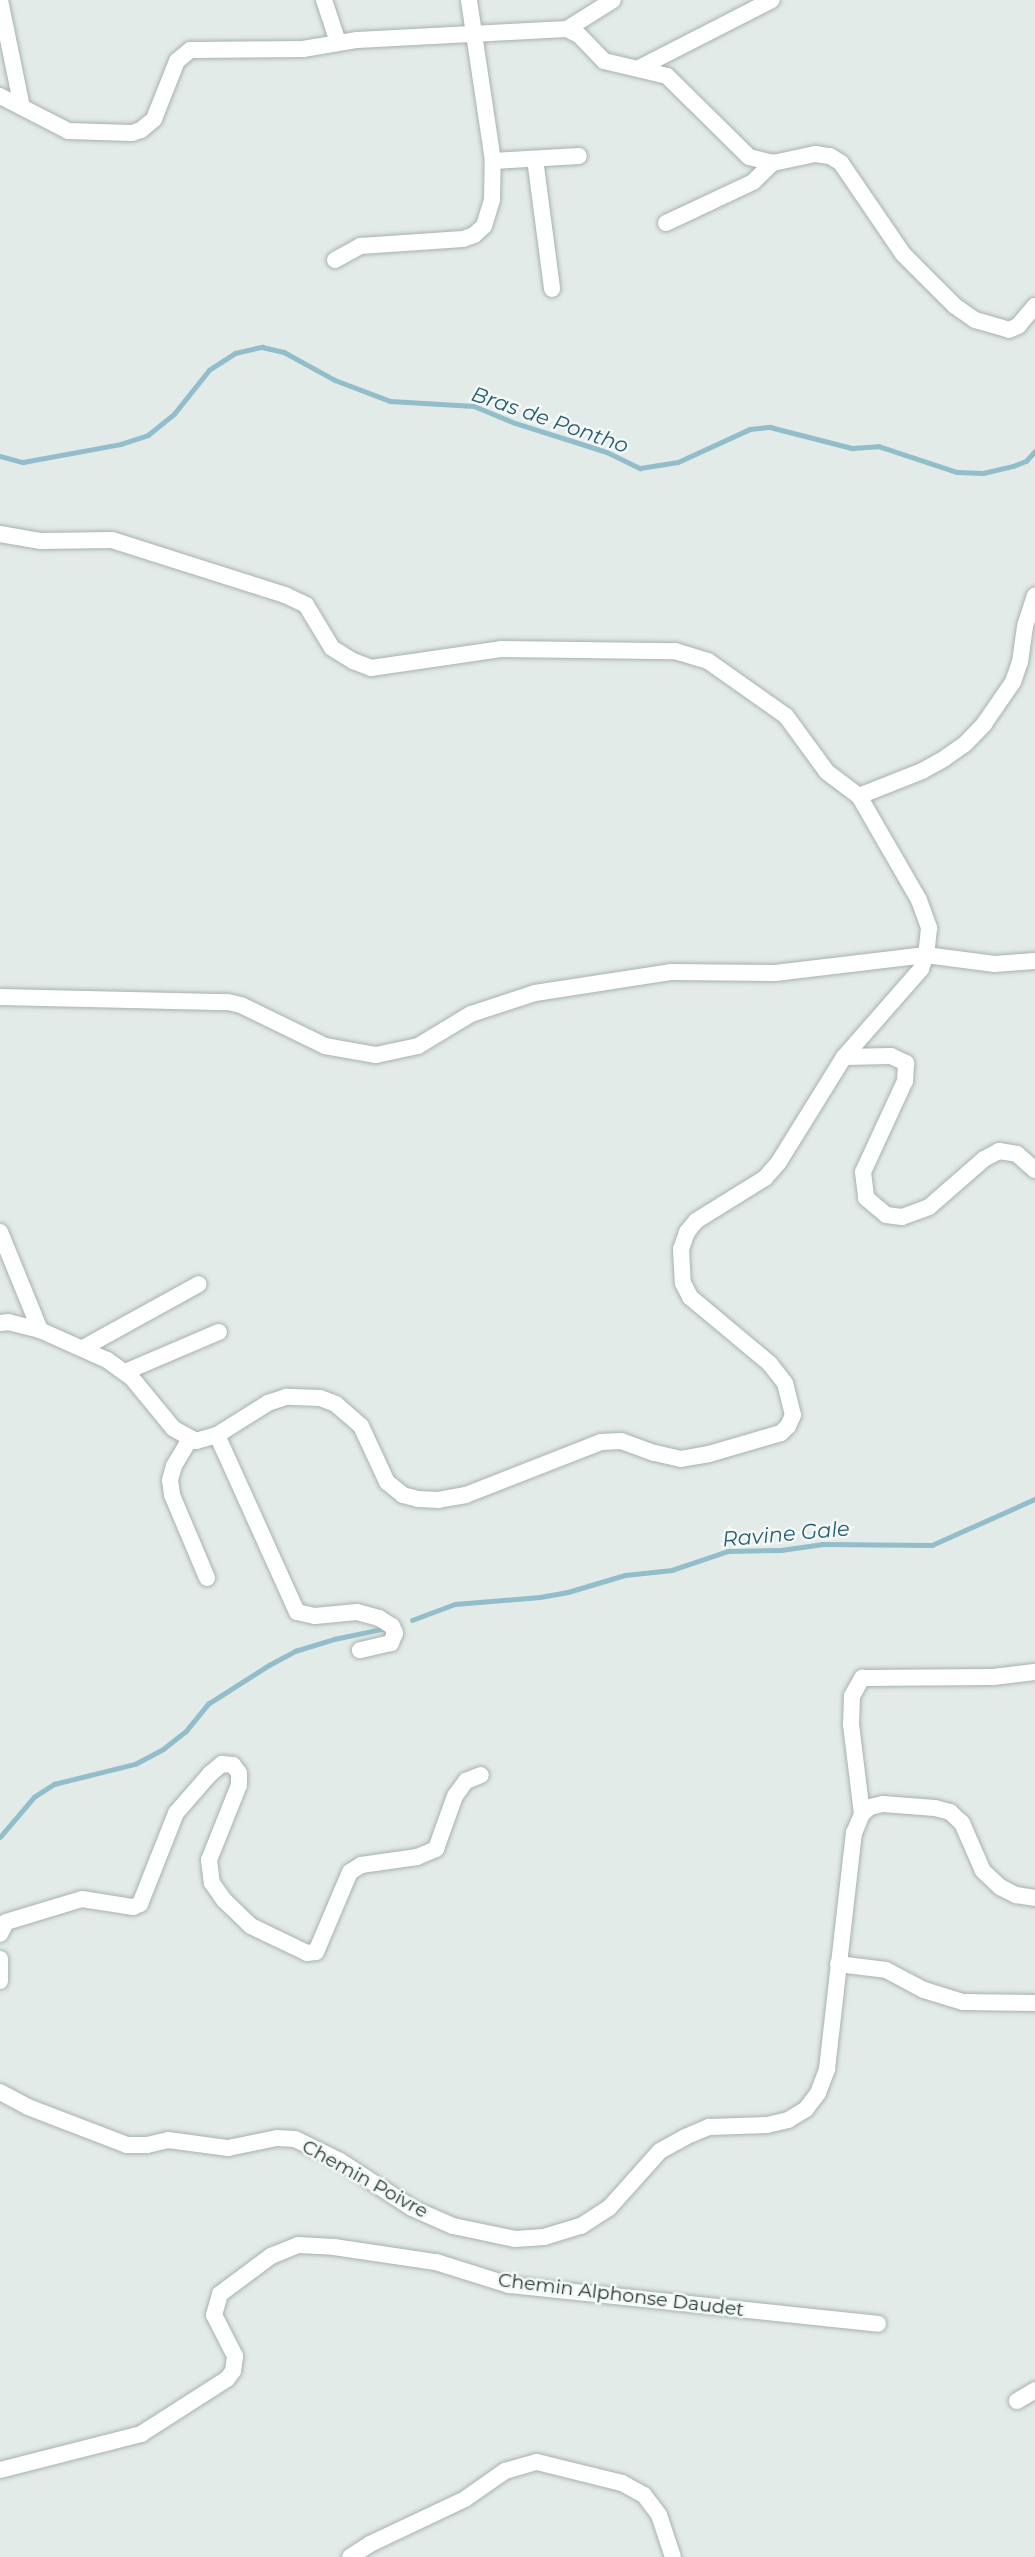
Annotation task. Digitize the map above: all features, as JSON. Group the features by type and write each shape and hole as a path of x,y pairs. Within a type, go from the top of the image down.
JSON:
{"street":[{"path":"0,0 22,107"},
{"path":"324,0 338,42"},
{"path":"335,260 368,244 474,235 484,226 489,213 493,161 469,0"},
{"path":"0,96 68,131 132,133 141,130 153,119 174,68 182,54 190,50 303,49 338,42 567,29 613,0"},
{"path":"639,68 772,0"},
{"path":"567,29 579,36 604,61 667,76 740,150 762,163 815,154 830,156 841,163 903,254 955,306 975,320 998,329 1009,330 1018,326 1035,306"},
{"path":"493,161 579,156"},
{"path":"536,159 552,289"},
{"path":"666,223 753,182 773,163"},
{"path":"0,534 40,541 112,540 285,595 306,606 332,648 372,668 501,649 667,651 692,655 721,668 771,702 799,731 827,772 859,796 919,900 929,928 926,955 921,969 908,986 879,1013 844,1057 779,1162 765,1178 696,1221 687,1232 681,1249 683,1283 690,1297 770,1364 785,1383 793,1415 781,1433 709,1454 681,1459 621,1441 601,1442 466,1495 439,1500 418,1499 393,1488 382,1473 361,1426 336,1404 320,1398 285,1397 268,1404 217,1435 205,1440 190,1439 173,1428 144,1390 125,1372 83,1348 40,1330 0,1323"},
{"path":"859,796 922,771 965,744 984,724 1017,672 1025,626 1035,596"},
{"path":"0,997 228,1002 241,1005 325,1046 376,1055 418,1046 471,1014 535,993 670,972 775,974 926,955 994,964 1035,961"},
{"path":"844,1057 891,1056 903,1060 907,1068 905,1081 863,1172 866,1198 886,1215 902,1217 929,1207 984,1159 999,1151 1017,1154 1035,1170"},
{"path":"0,1232 40,1330"},
{"path":"83,1348 199,1284"},
{"path":"125,1372 219,1332"},
{"path":"217,1435 297,1612 315,1616 357,1612 379,1618 392,1626 395,1633 391,1643 360,1650"},
{"path":"190,1439 174,1466 170,1480 172,1495 207,1578"},
{"path":"862,1814 851,1715 852,1696 862,1678 993,1677 1035,1672"},
{"path":"0,1934 6,1922 82,1899 134,1907 140,1904 176,1813 222,1764 233,1765 239,1773 239,1785 209,1860 212,1884 223,1900 251,1926 307,1953 316,1952 349,1872 360,1865 416,1857 436,1849 455,1796 466,1781 481,1775"},
{"path":"862,1814 870,1807 883,1804 935,1808 950,1812 962,1823 983,1871 1000,1887 1016,1895 1035,1899"},
{"name":"Chemin Poivre","path":"0,2092 39,2112 127,2145 147,2145 168,2140 228,2148 277,2138 295,2139 340,2161 412,2208 453,2226 515,2239 544,2237 581,2226 609,2208 660,2151 709,2127 767,2125 788,2120 806,2109 818,2093 827,2069 854,1833 862,1814"},
{"path":"0,1959 0,1981"},
{"path":"838,1964 886,1970 924,1990 963,2002 1035,2003"},
{"name":"Chemin Alphonse Daudet","path":"0,2470 141,2434 227,2379 233,2371 235,2356 214,2315 220,2294 271,2256 298,2245 334,2247 436,2262 509,2285 878,2324"},
{"path":"1017,2401 1035,2390"},
{"path":"350,2557 370,2544 465,2499 505,2471 537,2462 622,2483 644,2494 659,2515 673,2557"}],"waterway":[{"name":"Bras de Pontho","path":"0,456 23,462 121,444 148,435 174,414 209,370 235,353 262,347 284,352 335,380 390,401 474,406 515,423 607,452 640,468 678,462 750,429 770,427 852,448 878,446 957,472 983,473 1013,466 1026,461 1035,451"},
{"name":"Ravine Gale","path":"412,1620 455,1604 540,1597 568,1592 625,1575 672,1570 728,1551 781,1550 823,1544 932,1545 1035,1499"},
{"name":"Ravine Gale","path":"0,1837 34,1797 54,1784 135,1764 163,1749 186,1731 208,1704 269,1665 295,1651 382,1629"}]}
